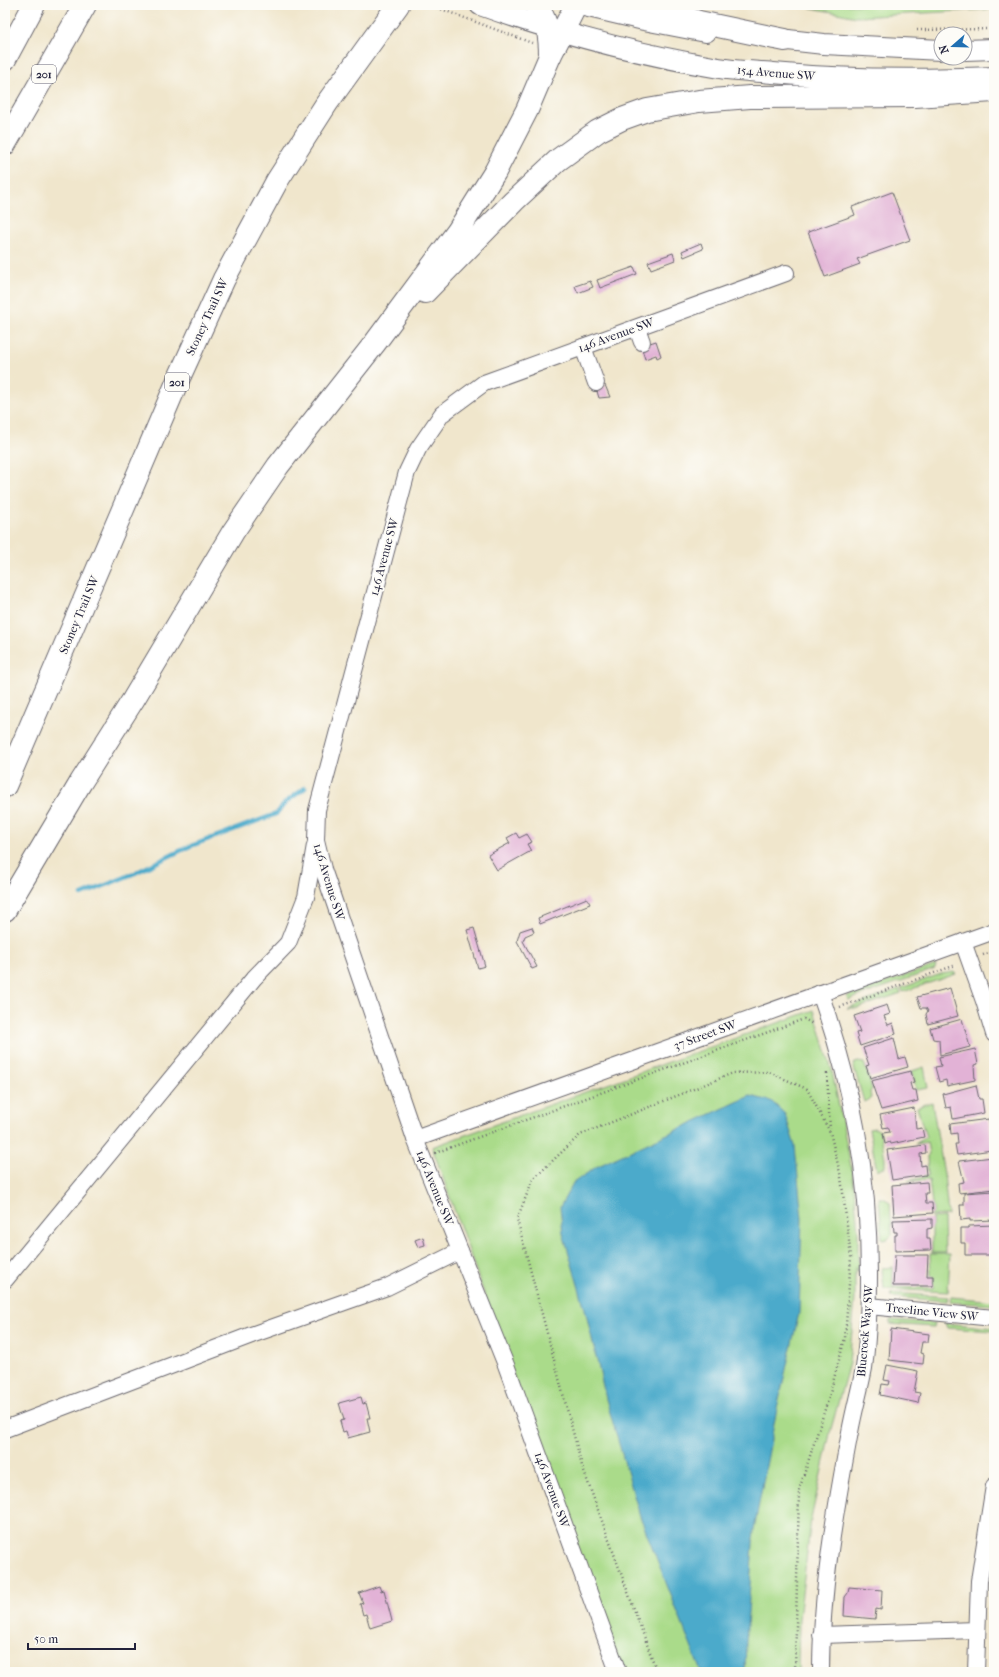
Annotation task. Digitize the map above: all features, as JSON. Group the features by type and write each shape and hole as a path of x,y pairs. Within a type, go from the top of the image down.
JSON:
{"highway":[{"path":"5,59 34,5"},
{"name":"201","path":"5,144 84,5"},
{"name":"Stoney Trail SW","path":"5,786 178,380 224,279 277,181 327,103 398,5"},
{"path":"536,5 545,19 555,30"},
{"path":"5,910 80,782 134,700 233,532 278,466 375,343 458,231 495,172 530,104 550,56 555,30 576,5"},
{"path":"645,5 699,22 785,40"},
{"path":"375,343 558,160 598,132 622,119 647,110 699,101 750,97 915,96 994,91"}],"main road":[{"name":"154 Avenue SW","path":"480,5 555,30 650,55 721,68 880,80 994,77"},
{"path":"580,5 695,30 824,44 933,50"},
{"path":"973,50 994,49"}],"street":[{"name":"146 Avenue SW","path":"618,1672 506,1365 415,1139 323,869 316,840 317,810 401,491 407,472 418,449 442,414 484,383 583,347 640,335 786,273"},
{"path":"583,347 596,383"},
{"path":"5,1280 254,978 288,943 306,897 316,840"},
{"name":"37 Street SW","path":"415,1139 994,931"},
{"path":"963,942 994,1034"},
{"name":"Bluerock Way SW","path":"820,993 838,1044 860,1142 868,1207 869,1306 864,1367 830,1538 821,1635 821,1672"},
{"path":"5,1429 254,1334 387,1287 460,1251"},
{"name":"Treeline View SW","path":"869,1306 994,1318"},
{"path":"976,1672 979,1581 994,1486"},
{"path":"821,1635 977,1630"}],"path":[{"path":"430,5 460,18 532,43"},
{"path":"910,30 994,28"},
{"path":"986,954 994,951"},
{"path":"834,1009 957,964"},
{"path":"449,1148 804,1019 813,1023 815,1030"},
{"path":"795,1672 799,1490 829,1397 845,1338 851,1257 841,1177 830,1132 827,1070"},
{"path":"657,1672 582,1466 517,1219 533,1179 580,1135 733,1073 769,1072 807,1089 830,1132"}],"green space":[{"path":"797,5 994,5 994,9 857,17"},
{"path":"936,965 935,969 848,1000 847,996"},
{"path":"954,972 956,974 903,992 901,988 941,974"},
{"path":"899,989 901,993 858,1008 847,1008"},
{"path":"814,1010 832,1071 853,1176 858,1231 858,1272 855,1267 855,1299 849,1363 831,1429 811,1519 799,1619 798,1672 619,1672 432,1147"},
{"path":"858,1062 864,1063 872,1089 870,1092 871,1098 864,1102 853,1064"},
{"path":"924,1067 928,1088 916,1090 912,1071"},
{"path":"932,1102 944,1174 948,1215 931,1216 933,1212 929,1180 908,1181 928,1176 927,1156 929,1154 927,1142 915,1144 926,1137 917,1107"},
{"path":"875,1128 880,1131 885,1158 885,1167 877,1171 869,1129"},
{"path":"879,1198 883,1198 890,1202 892,1235 888,1239 882,1240"},
{"path":"944,1217 945,1253 932,1253 932,1218"},
{"path":"930,1254 950,1254 948,1292 884,1289 882,1268 893,1267 893,1287 933,1288 934,1277 931,1276"},
{"path":"892,1293 948,1297 947,1301 891,1297"},
{"path":"951,1297 994,1301 994,1305 950,1302"},
{"path":"890,1320 935,1323 934,1327 890,1324"},
{"path":"945,1323 994,1328 994,1331 947,1328"}],"water":[{"path":"750,1096 771,1101 785,1114 795,1146 802,1219 799,1313 777,1408 754,1530 745,1672 701,1672 640,1516 606,1399 585,1309 563,1233 560,1207 573,1183 596,1167"}],"building":[{"path":"892,192 910,240 857,259 860,264 825,277 808,232 855,215 852,207"},
{"path":"701,243 703,249 684,257 682,251"},
{"path":"673,253 675,260 651,269 648,262"},
{"path":"634,267 637,274 600,288 597,280"},
{"path":"590,281 593,287 578,293 575,286"},
{"path":"656,341 661,356 657,358 656,355 645,359 641,346"},
{"path":"605,385 610,397 599,398 596,388"},
{"path":"516,833 519,838 527,834 532,842 527,844 531,851 497,870 488,855 510,843 507,838"},
{"path":"587,898 590,904 540,924 538,918"},
{"path":"532,927 534,932 525,936 523,941 537,967 532,969 517,941 520,931"},
{"path":"474,928 485,966 478,968 467,930"},
{"path":"950,988 958,1016 928,1024 926,1014 928,1011 926,1008 921,1008 917,997"},
{"path":"887,1005 890,1014 884,1016 888,1025 893,1023 896,1034 860,1046 856,1033 860,1032 854,1016"},
{"path":"962,1019 970,1047 940,1055 939,1040 933,1039 930,1028"},
{"path":"894,1038 899,1059 905,1057 908,1067 870,1078 866,1066 869,1065 863,1048"},
{"path":"975,1049 978,1064 974,1065 975,1080 947,1086 946,1080 939,1082 935,1067 941,1066 939,1057"},
{"path":"911,1071 914,1082 910,1083 912,1090 916,1090 918,1101 881,1110 871,1081"},
{"path":"976,1085 979,1099 982,1099 984,1113 953,1119 951,1107 946,1108 943,1094"},
{"path":"914,1108 916,1129 922,1128 924,1137 885,1144 883,1133 890,1132 888,1127 883,1128 880,1115"},
{"path":"989,1119 992,1150 957,1155 955,1144 958,1144 957,1133 951,1134 950,1124"},
{"path":"925,1145 926,1153 920,1154 921,1166 925,1165 926,1175 892,1180 887,1150"},
{"path":"993,1157 994,1189 959,1193 958,1183 964,1182 959,1161"},
{"path":"927,1182 928,1193 925,1193 926,1203 932,1203 933,1213 894,1216 892,1185"},
{"path":"994,1191 994,1220 961,1220 960,1205 964,1205 964,1193"},
{"path":"932,1219 932,1228 927,1229 927,1239 930,1239 931,1250 895,1251 895,1235 897,1235 897,1232 894,1232 893,1220"},
{"path":"994,1225 994,1255 965,1255 965,1243 961,1243 961,1228 969,1228 969,1226"},
{"path":"423,1237 425,1245 418,1247 415,1240"},
{"path":"895,1255 928,1255 927,1276 933,1276 933,1286 893,1286"},
{"path":"891,1329 929,1334 928,1342 922,1342 920,1353 924,1354 923,1364 889,1360"},
{"path":"887,1365 918,1371 914,1392 920,1393 918,1403 880,1395 882,1384 889,1385 890,1381 884,1380"},
{"path":"361,1397 363,1404 366,1403 370,1418 367,1418 370,1432 348,1438 346,1431 343,1432 340,1421 344,1420 339,1403"},
{"path":"379,1586 381,1591 384,1590 392,1621 370,1628 366,1614 363,1615 360,1604 363,1603 359,1593"},
{"path":"849,1587 882,1590 881,1610 876,1609 875,1619 844,1616 845,1597 848,1593"}],"waterway":[{"path":"82,895 135,873 188,847 276,814 286,802 305,788"}]}
